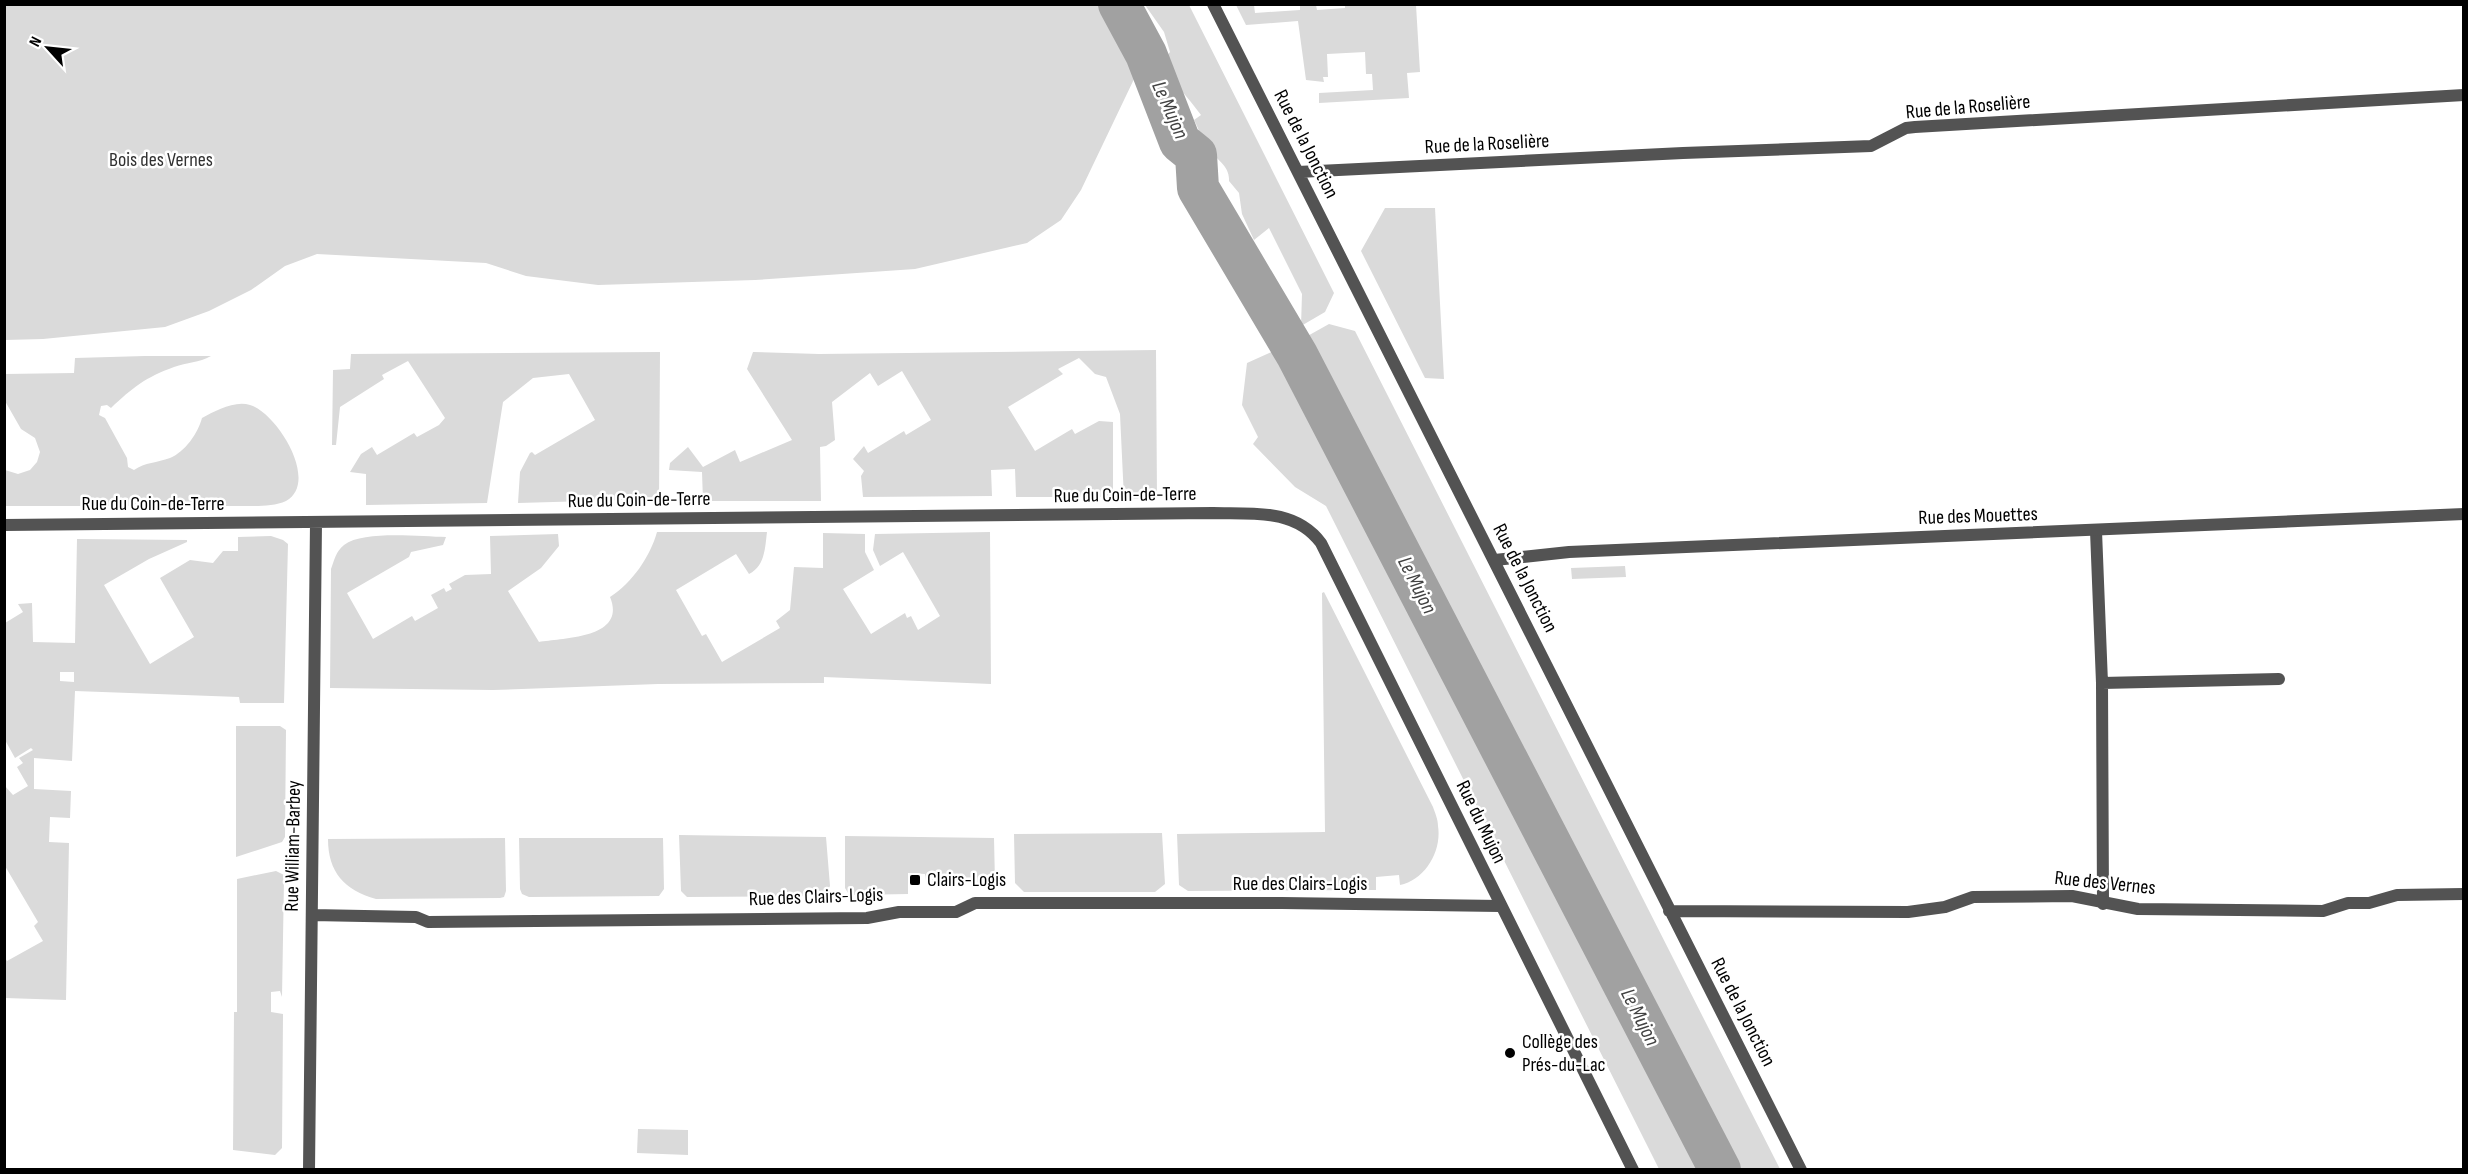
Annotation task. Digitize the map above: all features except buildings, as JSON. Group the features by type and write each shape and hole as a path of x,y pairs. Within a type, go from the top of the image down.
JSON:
{"street":[{"name":"Rue de la Jonction","path":"1213,4 1801,1170"},
{"name":"Rue de la Roselière","path":"1298,172 1871,146 1906,128 2463,95"},
{"name":"Rue du Coin-de-Terre","path":"4,525 1213,513 1273,515"},
{"name":"Rue des Mouettes","path":"1495,560 1569,552 2463,514"},
{"name":"Rue du Mujon","path":"1273,515 1311,529 1321,543 1633,1170"},
{"name":"Rue William-Barbey","path":"309,1170 316,523"},
{"path":"2096,531 2102,683 2103,904"},
{"path":"2102,683 2279,679"},
{"name":"Rue des Vernes","path":"1669,911 1908,912 1945,906 1973,897 2072,896 2103,904 2138,909 2323,911 2348,903 2369,903 2397,895 2463,894"},
{"name":"Rue des Clairs-Logis","path":"312,915 416,917 428,922 867,918 899,912 956,912 975,903 1500,906"}],"green space":[{"name":"Bois des Vernes","path":"5,5 1119,5 1146,54 1081,190 1061,220 1027,243 915,269 755,280 598,285 526,276 486,263 317,254 285,266 251,290 209,311 165,327 43,339 5,340"},
{"path":"1145,5 1189,5 1334,293 1325,312 1301,326 1302,294 1269,228 1254,240 1242,214 1239,193 1229,181 1225,166 1206,145 1194,120 1201,115 1161,63 1170,52 1164,32"},
{"path":"1236,5 1254,5 1255,13 1300,10 1300,5 1316,5 1317,10 1345,8 1345,5 1416,5 1420,72 1407,73 1409,98 1319,103 1319,93 1373,90 1372,74 1366,74 1365,52 1327,54 1328,77 1323,77 1324,82 1306,80 1298,21 1246,25"},
{"path":"1385,208 1435,208 1444,379 1425,378 1361,251"},
{"path":"1329,324 1355,331 1780,1169 1734,1169 1304,338"},
{"path":"1280,348 1708,1169 1659,1169 1326,506 1295,487 1253,444 1258,437 1242,405 1247,363"},
{"path":"1156,350 1157,499 1124,499 1120,414 1106,377 1095,374 1079,358 1058,369 1063,374 1008,407 1035,451 1072,429 1075,434 1099,421 1113,422 1113,497 1016,497 1015,469 991,470 992,496 863,497 861,476 864,471 853,459 864,446 868,453 904,431 906,435 931,420 902,371 878,386 870,373 832,402 835,440 820,447 821,501 703,501 702,472 669,470 670,463 688,447 703,467 735,450 740,462 792,440 747,369 753,352 819,354"},
{"path":"660,352 659,499 518,503 520,472 530,453 535,455 595,420 569,374 533,378 503,402 487,503 366,505 366,474 350,472 361,454 372,447 377,455 414,433 417,437 439,425 445,418 408,361 382,375 384,379 340,407 336,445 332,445 333,370 350,369 351,354"},
{"path":"211,356 174,367 147,379 111,408 107,405 101,406 99,415 105,418 127,458 128,467 134,470 142,465 176,455 190,441 202,418 225,407 244,404 261,411 272,421 291,449 297,464 299,479 295,492 286,501 264,506 5,506 5,470 18,474 30,470 37,462 40,452 35,438 21,429 5,401 5,374 74,373 75,358"},
{"path":"657,532 767,532 765,550 754,571 749,574 736,554 676,590 702,636 706,634 722,662 780,628 776,621 790,610 794,567 823,568 823,533 865,534 865,552 874,570 843,589 871,634 905,613 907,618 911,616 918,630 940,616 903,552 880,566 873,550 875,534 990,532 991,684 824,677 824,683 658,684 493,690 330,688 331,569 339,550 353,540 378,536 446,537 443,545 411,552 409,557 347,593 373,639 412,616 415,621 438,608 431,595 444,588 446,592 452,589 449,584 465,575 491,574 490,536 558,534 559,546 541,568 508,591 539,642 591,633 610,621 613,611 610,597 639,569 650,551"},
{"path":"271,536 288,544 284,703 240,703 239,697 75,691 72,761 34,758 34,789 71,791 70,818 50,817 49,842 69,843 66,1000 5,998 5,958 7,961 43,941 34,926 38,922 5,866 5,786 13,795 28,786 17,767 23,763 19,758 33,750 31,748 15,758 5,740 5,623 23,612 18,604 32,603 33,642 75,643 77,539 187,540 104,585 150,664 194,637 160,578 190,560 213,563 223,551 238,551 238,537","holes":["60,672 74,672 74,682 60,681"]},
{"path":"1625,566 1626,577 1572,579 1571,568"},
{"path":"1324,592 1433,807 1438,821 1439,836 1430,863 1417,877 1400,885 1399,875 1376,877 1376,890 1188,891 1179,885 1177,834 1325,832 1322,593"},
{"path":"236,726 280,726 286,730 285,837 282,842 236,857"},
{"path":"1162,833 1165,884 1155,892 1024,892 1015,883 1014,834"},
{"path":"679,835 826,837 830,886 826,894 812,896 687,897 681,891"},
{"path":"845,836 994,838 995,883 926,881 925,874 908,873 908,894 854,895 848,893 845,888"},
{"path":"505,838 506,891 504,897 376,899 355,890 340,878 331,861 328,839"},
{"path":"519,838 663,838 664,889 659,896 529,897 522,894 520,889"},
{"path":"276,871 284,875 284,879 282,997 280,991 271,992 271,1012 283,1014 282,1148 275,1155 233,1150 234,1012 237,1012 237,879"},
{"path":"638,1129 688,1130 688,1155 637,1153"}],"waterway":[{"name":"Le Mujon","path":"1119,4 1146,54 1180,142 1196,155 1198,188 1297,355 1720,1170"}],"place":[{"name":"Clairs-Logis","path":"915,880"},
{"name":"Collège des Prés-du-Lac","path":"1510,1053"}]}
